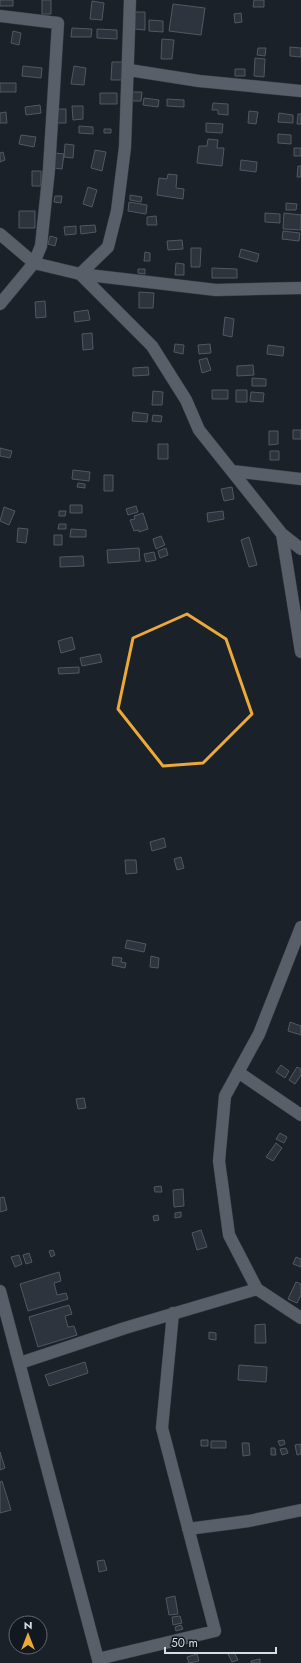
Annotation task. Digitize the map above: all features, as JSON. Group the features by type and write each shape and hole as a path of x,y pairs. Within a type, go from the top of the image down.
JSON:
{"street":[{"path":"80,274 108,247 118,211 126,146 130,0"},
{"path":"0,16 58,23 41,246 34,263 0,304"},
{"path":"129,70 199,81 301,91"},
{"path":"0,234 34,263 80,274 216,290 301,288"},
{"path":"80,274 152,346 186,400 199,430 282,534 301,549"},
{"path":"232,471 301,479"},
{"path":"282,534 301,652"},
{"path":"301,927 258,1034 225,1096 219,1161 229,1234 257,1289 301,1318"},
{"path":"238,1072 301,1115"},
{"path":"20,1363 173,1313 257,1289"},
{"path":"0,1290 99,1661 215,1631 162,1428 173,1313"},
{"path":"188,1529 249,1521 301,1510"}],"highlighted area":[{"path":"187,614 226,639 252,714 203,763 163,766 118,709 133,638"}],"building":[{"path":"0,0 13,0 13,6 0,6"},
{"path":"42,0 51,0 51,14 42,14"},
{"path":"254,0 264,0 264,7 253,7"},
{"path":"92,1 104,3 102,20 90,19"},
{"path":"173,4 205,8 201,35 169,31"},
{"path":"135,12 145,12 145,30 135,29"},
{"path":"241,13 242,22 235,23 234,14"},
{"path":"149,20 163,21 163,32 149,31"},
{"path":"72,28 92,29 91,37 71,37"},
{"path":"97,29 117,30 117,39 97,38"},
{"path":"13,31 21,33 19,45 11,43"},
{"path":"162,39 174,40 172,59 161,59"},
{"path":"290,47 301,48 301,57 290,56"},
{"path":"258,48 266,48 265,56 257,55"},
{"path":"255,58 265,59 264,77 254,76"},
{"path":"112,62 123,62 122,80 111,80"},
{"path":"23,66 42,68 41,78 22,76"},
{"path":"74,66 86,68 84,85 71,84"},
{"path":"235,69 245,69 245,76 235,76"},
{"path":"0,83 16,83 16,92 0,92"},
{"path":"131,92 142,92 141,101 131,101"},
{"path":"100,93 117,93 117,104 100,104"},
{"path":"144,98 159,100 158,107 143,105"},
{"path":"167,99 184,100 184,107 167,106"},
{"path":"213,103 228,104 228,115 218,114 218,110 212,110"},
{"path":"40,105 41,113 26,115 25,107"},
{"path":"72,106 83,106 83,119 73,120"},
{"path":"57,109 66,109 66,123 57,123"},
{"path":"249,111 258,112 256,124 248,123"},
{"path":"6,112 7,123 0,123 0,113"},
{"path":"279,113 293,115 293,123 278,122"},
{"path":"298,114 301,114 301,124 297,124"},
{"path":"206,123 223,124 222,133 206,132"},
{"path":"79,126 93,127 93,134 79,133"},
{"path":"104,129 111,129 111,133 104,133"},
{"path":"278,134 291,135 291,144 278,143"},
{"path":"21,135 36,137 34,147 19,144"},
{"path":"208,139 218,140 217,148 224,148 222,166 197,163 199,146 207,146"},
{"path":"65,144 74,145 73,158 64,157"},
{"path":"294,148 301,148 301,156 294,156"},
{"path":"95,150 106,152 102,171 91,168"},
{"path":"3,152 5,160 0,162 0,153"},
{"path":"55,153 64,154 62,169 54,168"},
{"path":"241,160 257,162 256,172 240,170"},
{"path":"298,166 301,166 301,177 297,177"},
{"path":"32,171 41,171 41,186 32,186"},
{"path":"168,174 177,175 176,188 184,189 183,199 157,195 159,178 167,179"},
{"path":"88,187 97,190 92,207 83,204"},
{"path":"130,195 142,197 141,202 130,200"},
{"path":"55,196 62,196 61,203 54,202"},
{"path":"129,202 147,205 146,214 128,211"},
{"path":"286,203 297,204 296,210 286,210"},
{"path":"19,211 35,211 35,228 19,228"},
{"path":"265,213 280,214 280,223 265,222"},
{"path":"284,213 301,215 301,230 283,229"},
{"path":"156,216 157,225 147,225 147,217"},
{"path":"95,225 96,232 81,234 80,226"},
{"path":"76,226 76,234 65,235 64,227"},
{"path":"283,231 300,233 299,241 282,239"},
{"path":"50,236 57,238 55,246 48,244"},
{"path":"182,240 183,249 168,250 167,241"},
{"path":"191,248 201,248 200,267 191,267"},
{"path":"241,249 259,254 257,262 239,257"},
{"path":"145,252 150,253 150,261 144,261"},
{"path":"176,263 184,264 184,275 175,275"},
{"path":"212,268 237,269 237,278 212,278"},
{"path":"138,269 145,269 145,274 138,273"},
{"path":"139,292 154,293 153,308 139,308"},
{"path":"45,301 46,317 36,318 35,302"},
{"path":"88,310 90,320 75,322 74,312"},
{"path":"225,317 234,319 232,337 223,335"},
{"path":"92,333 93,349 83,350 82,334"},
{"path":"175,344 184,345 183,354 174,352"},
{"path":"210,344 211,353 199,354 198,345"},
{"path":"268,345 284,347 283,356 267,354"},
{"path":"207,358 211,370 202,373 199,360"},
{"path":"253,365 254,375 237,376 237,366"},
{"path":"148,367 149,375 133,376 133,368"},
{"path":"252,378 266,379 266,386 252,386"},
{"path":"212,390 228,390 228,399 212,399"},
{"path":"236,390 247,390 247,402 236,402"},
{"path":"153,391 163,392 162,405 152,405"},
{"path":"251,392 264,393 263,402 250,401"},
{"path":"133,412 148,414 147,422 132,421"},
{"path":"153,415 162,416 161,422 152,421"},
{"path":"293,430 301,430 301,439 293,439"},
{"path":"269,431 278,431 278,444 269,445"},
{"path":"158,444 168,444 168,459 158,459"},
{"path":"0,448 12,451 10,458 0,456"},
{"path":"270,451 279,451 279,460 270,460"},
{"path":"73,470 90,472 89,481 72,479"},
{"path":"104,475 113,475 113,491 104,491"},
{"path":"78,483 85,484 85,488 77,487"},
{"path":"232,487 234,499 224,501 221,489"},
{"path":"70,505 82,505 82,513 70,513"},
{"path":"136,506 138,512 128,515 126,509"},
{"path":"4,507 15,511 9,525 0,521"},
{"path":"59,511 66,511 65,516 59,516"},
{"path":"223,511 224,519 208,522 207,513"},
{"path":"143,513 148,529 139,532 139,530 134,531 130,520 135,519 134,516"},
{"path":"59,524 66,524 66,529 58,529"},
{"path":"18,528 28,529 26,543 17,542"},
{"path":"71,529 86,530 86,537 70,537"},
{"path":"54,535 62,535 62,545 54,545"},
{"path":"161,536 165,545 156,549 153,539"},
{"path":"249,537 257,565 249,567 241,540"},
{"path":"139,548 140,561 108,563 107,550"},
{"path":"166,548 168,555 160,558 158,551"},
{"path":"154,552 156,560 146,562 144,554"},
{"path":"83,556 84,566 60,567 60,557"},
{"path":"72,637 75,649 61,653 58,641"},
{"path":"100,654 102,662 82,666 80,658"},
{"path":"79,667 79,673 59,674 58,668"},
{"path":"164,838 166,847 152,851 150,842"},
{"path":"181,857 184,868 177,870 174,859"},
{"path":"125,860 136,860 137,873 126,874"},
{"path":"127,940 146,944 144,952 125,948"},
{"path":"151,956 159,958 158,968 150,967"},
{"path":"113,957 122,958 121,962 126,963 125,968 112,965"},
{"path":"290,1022 301,1026 301,1035 288,1031"},
{"path":"281,1065 289,1071 285,1078 276,1072"},
{"path":"297,1067 301,1069 301,1075 295,1084 289,1080"},
{"path":"84,1098 86,1108 78,1109 76,1099"},
{"path":"280,1133 287,1137 284,1143 276,1139"},
{"path":"276,1143 282,1148 273,1161 266,1157"},
{"path":"161,1186 162,1192 155,1192 154,1187"},
{"path":"183,1189 184,1206 174,1207 173,1190"},
{"path":"4,1197 7,1210 0,1212 0,1198"},
{"path":"181,1212 181,1217 175,1218 175,1213"},
{"path":"158,1215 159,1220 154,1221 153,1216"},
{"path":"201,1230 207,1247 197,1250 192,1233"},
{"path":"53,1250 55,1255 51,1257 49,1251"},
{"path":"29,1253 32,1262 26,1264 23,1255"},
{"path":"19,1255 22,1264 15,1267 11,1257"},
{"path":"296,1257 301,1259 301,1267 293,1264"},
{"path":"59,1272 61,1281 54,1283 57,1295 66,1293 68,1299 28,1311 20,1284"},
{"path":"296,1282 301,1284 301,1295 297,1303 288,1299"},
{"path":"69,1305 72,1314 65,1316 68,1327 74,1326 77,1335 38,1347 29,1317"},
{"path":"265,1324 266,1343 255,1343 255,1325"},
{"path":"209,1332 216,1333 216,1340 209,1339"},
{"path":"85,1362 88,1373 49,1386 45,1375"},
{"path":"239,1365 267,1367 266,1382 238,1380"},
{"path":"201,1440 208,1440 208,1446 201,1446"},
{"path":"284,1440 285,1444 280,1446 278,1441"},
{"path":"211,1441 226,1441 226,1448 211,1448"},
{"path":"242,1443 249,1443 250,1455 243,1456"},
{"path":"301,1444 301,1454 297,1455 295,1445"},
{"path":"271,1448 275,1448 276,1455 271,1455"},
{"path":"286,1448 288,1453 282,1455 280,1449"},
{"path":"0,1452 5,1468 0,1470"},
{"path":"2,1481 11,1510 0,1513 0,1482"},
{"path":"104,1560 107,1570 99,1572 97,1561"},
{"path":"175,1596 178,1614 169,1615 166,1598"},
{"path":"180,1616 182,1623 173,1625 172,1617"},
{"path":"181,1625 183,1629 176,1631 175,1627"},
{"path":"234,1652 238,1660 232,1662 228,1654"},
{"path":"197,1654 199,1661 189,1663 187,1657"},
{"path":"260,1659 260,1663 251,1663 251,1661"}]}
